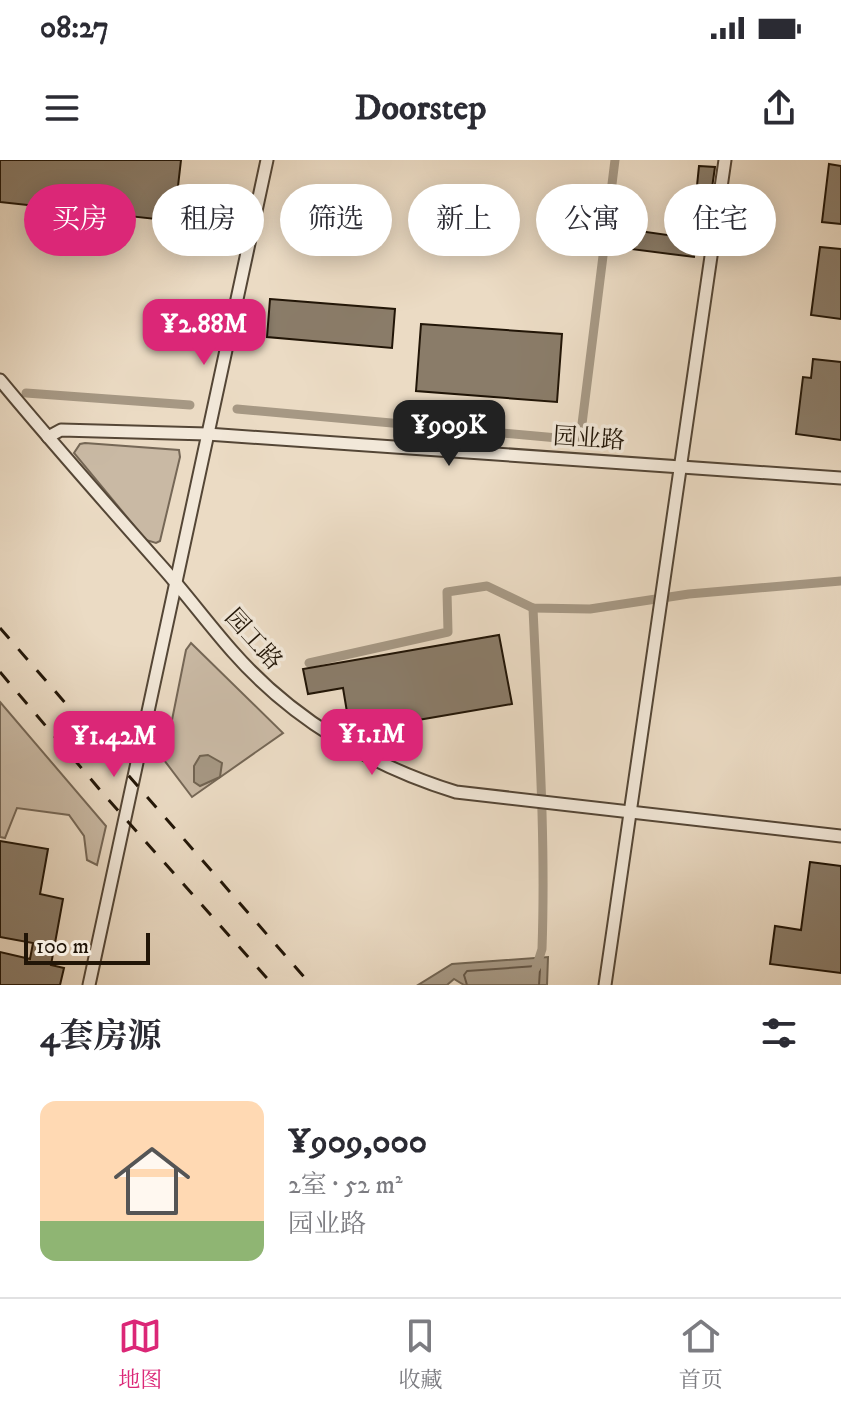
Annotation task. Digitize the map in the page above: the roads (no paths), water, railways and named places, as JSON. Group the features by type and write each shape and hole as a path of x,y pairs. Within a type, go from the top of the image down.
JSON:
{"street":[{"path":"89,985 267,160"},
{"path":"605,984 725,160"},
{"name":"园工路","path":"0,380 254,674 301,715 360,752 421,781 456,792 841,836"},
{"name":"园业路","path":"48,437 61,430 207,434 841,478"}],"water":[{"path":"208,755 222,763 220,777 200,786 194,782 194,766 200,756"},
{"path":"548,957 547,985 464,985 454,979 447,985 418,985 452,964"}],"waterway":[{"path":"237,409 580,440 615,160"},
{"path":"26,393 190,405"},
{"path":"309,663 448,632 447,592 487,586 533,608 590,609 689,594 841,581"},
{"path":"533,608 543,864 542,949 536,968"}],"railway":[{"path":"0,628 311,985"},
{"path":"0,672 273,985"}]}
